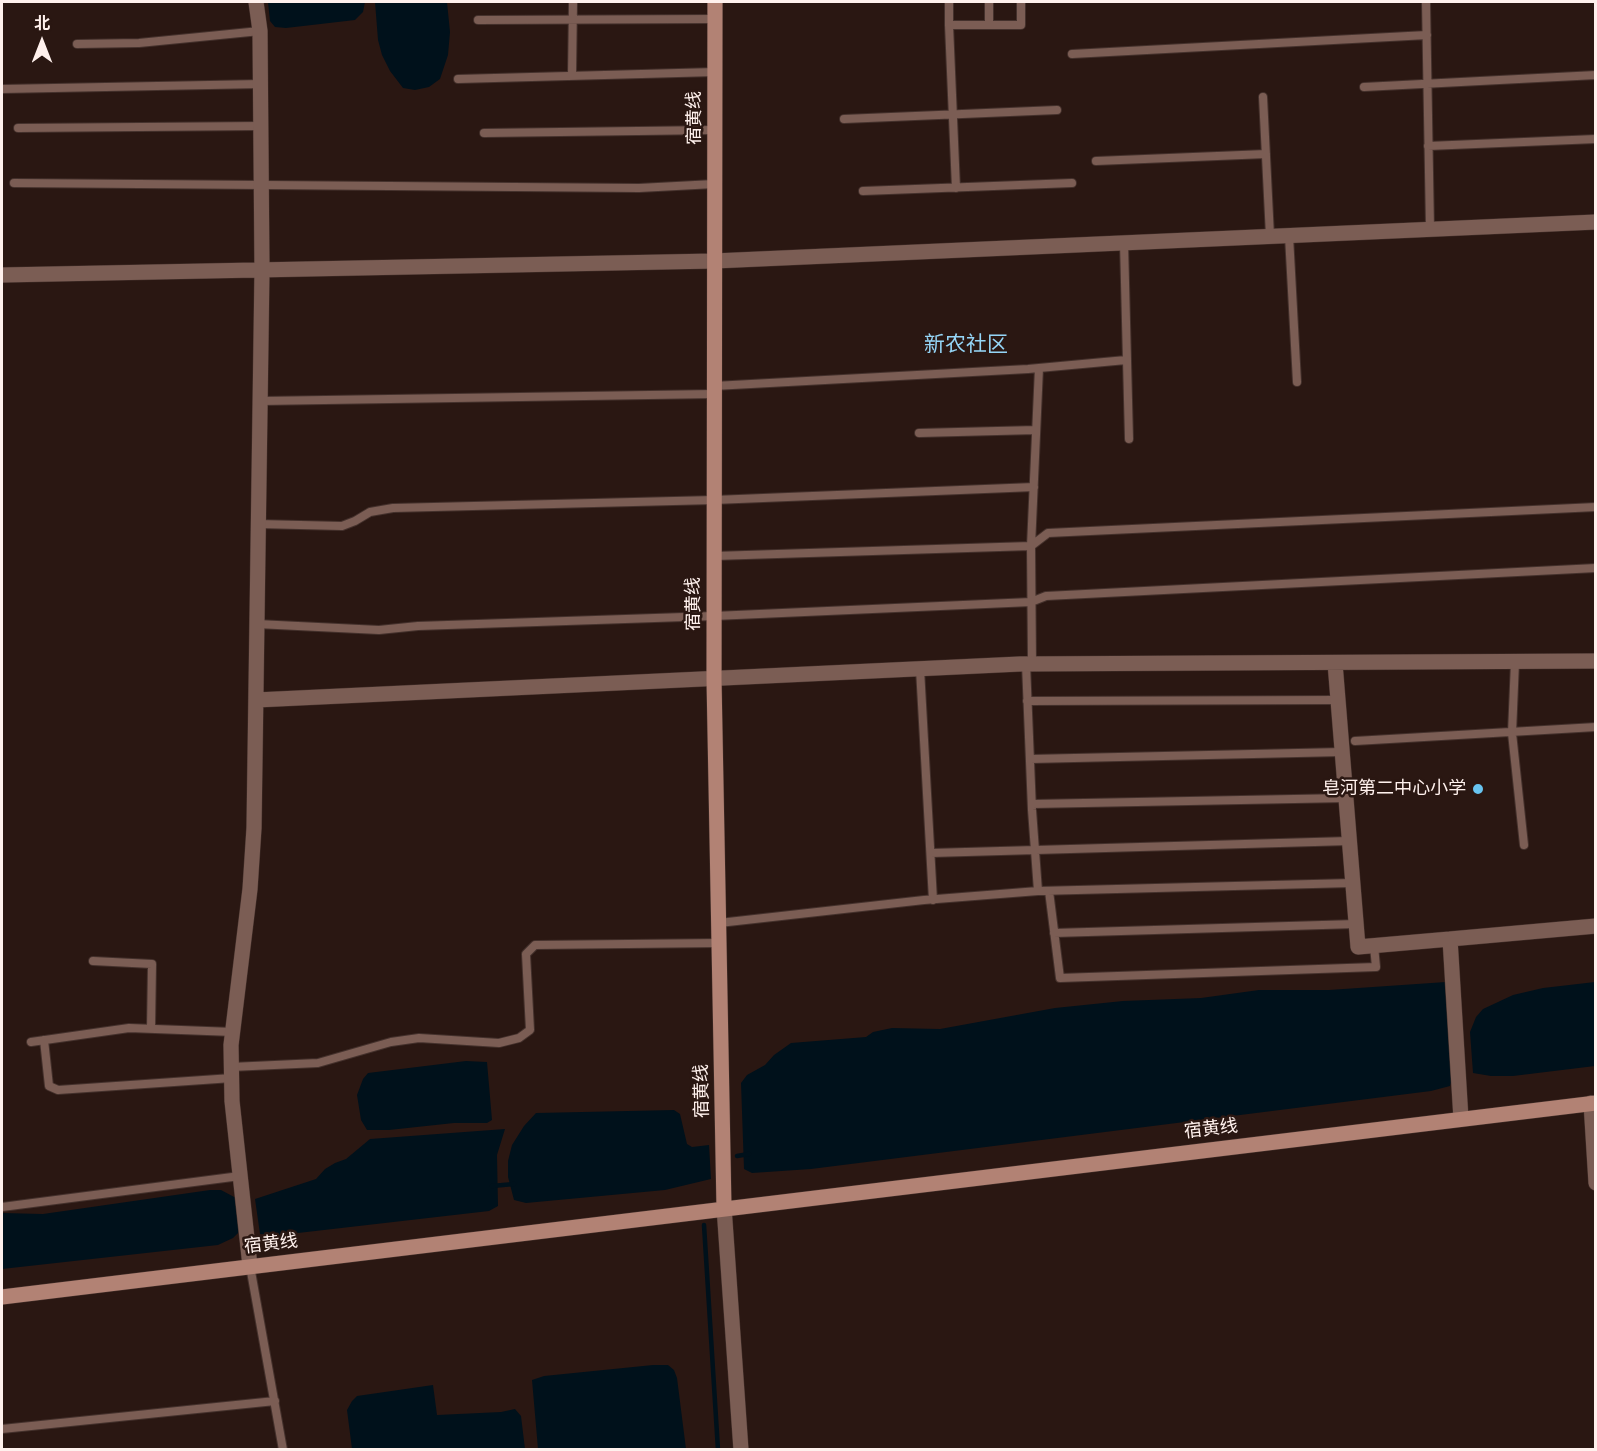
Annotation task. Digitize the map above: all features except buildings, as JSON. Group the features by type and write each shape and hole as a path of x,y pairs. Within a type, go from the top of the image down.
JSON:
{"main road":[{"name":"宿黄线","path":"715,2 714,679 724,1207"},
{"name":"宿黄线","path":"2,1297 724,1207 1593,1103"}],"street":[{"path":"250,1266 232,1101 232,1032 250,889 254,828 262,270 260,31 256,2"},
{"path":"2,275 714,261 1596,222"},
{"path":"256,700 1029,664 1596,661"},
{"path":"1335,663 1358,947 1596,926"},
{"path":"1450,939 1461,1119"},
{"path":"1593,1103 1596,1183"},
{"path":"724,1207 741,1449"}],"lane":[{"path":"572,76 573,2"},
{"path":"949,2 956,188"},
{"path":"989,2 989,25"},
{"path":"949,25 1021,25 1021,2"},
{"path":"1426,2 1430,229"},
{"path":"478,20 715,19"},
{"path":"77,44 139,43 260,31"},
{"path":"1072,54 1427,35"},
{"path":"458,79 715,72"},
{"path":"1364,87 1596,75"},
{"path":"2,89 261,84"},
{"path":"1263,97 1270,236"},
{"path":"844,119 1057,110"},
{"path":"18,128 261,126"},
{"path":"484,133 714,130"},
{"path":"1428,146 1596,139"},
{"path":"1096,161 1266,154"},
{"path":"14,183 639,188 714,184"},
{"path":"863,191 1072,183"},
{"path":"1289,236 1297,382"},
{"path":"1124,243 1129,439"},
{"path":"260,401 714,390 1126,360"},
{"path":"1038,891 1027,701 1039,368"},
{"path":"919,433 1036,430"},
{"path":"258,524 342,526 370,512 393,508 714,500 1034,487"},
{"path":"714,556 1031,546 1048,533 1596,507"},
{"path":"257,624 379,630 418,626 714,616 1031,602 1046,596 1596,568"},
{"path":"1515,662 1512,732 1524,845"},
{"path":"920,669 933,900"},
{"path":"1027,701 1338,700"},
{"path":"1355,741 1596,727"},
{"path":"1030,759 1342,752"},
{"path":"1032,804 1346,798"},
{"path":"931,853 1349,841"},
{"path":"718,923 1038,891 1353,883"},
{"path":"1049,891 1060,978 1376,967 1374,946"},
{"path":"1054,933 1356,924"},
{"path":"44,1040 49,1086 57,1090 318,1063 390,1042 419,1038 499,1043 519,1038 530,1030 526,954 535,945 719,943"},
{"path":"93,961 152,964 151,1029"},
{"path":"31,1042 129,1028 232,1032"},
{"path":"2,1204 240,1176"},
{"path":"250,1266 283,1449"},
{"path":"2,1429 275,1401"}],"water":[{"path":"268,2 365,2 363,12 355,20 286,28 275,27 270,21"},
{"path":"375,2 447,2 450,32 448,55 440,79 429,87 415,90 403,88 390,71 382,55 378,40"},
{"path":"1446,982 1452,1079 1450,1086 1431,1091 811,1169 752,1173 744,1169 741,1083 747,1075 765,1065 774,1055 791,1043 866,1037 873,1032 892,1028 940,1029 1055,1008 1123,1001 1201,998 1259,990 1329,990"},
{"path":"1595,982 1595,1066 1513,1076 1473,1073 1470,1032 1476,1017 1483,1009 1513,995 1543,988"},
{"path":"466,1061 487,1062 492,1120 487,1123 454,1123 367,1130 361,1120 357,1095 368,1073"},
{"path":"674,1110 680,1114 687,1144 692,1147 709,1145 711,1179 665,1190 526,1203 514,1200 508,1177 508,1161 512,1145 536,1113"},
{"path":"505,1129 497,1155 498,1206 489,1211 272,1236 260,1234 255,1199 316,1179 325,1169 346,1159 370,1139"},
{"path":"221,1190 236,1198 239,1232 233,1238 218,1245 2,1269 2,1213 43,1214"},
{"path":"668,1365 674,1370 686,1449 538,1449 532,1380 544,1376"},
{"path":"433,1385 437,1415 501,1412 515,1409 521,1416 525,1449 352,1449 347,1410 357,1396"}],"waterway":[{"path":"737,1156 749,1154"},
{"path":"492,1186 514,1184"},
{"path":"704,1225 718,1450"}],"place":[{"name":"皂河第二中心小学","path":"1478,789"}],"district":[{"name":"新农社区","path":"966,345"}]}
